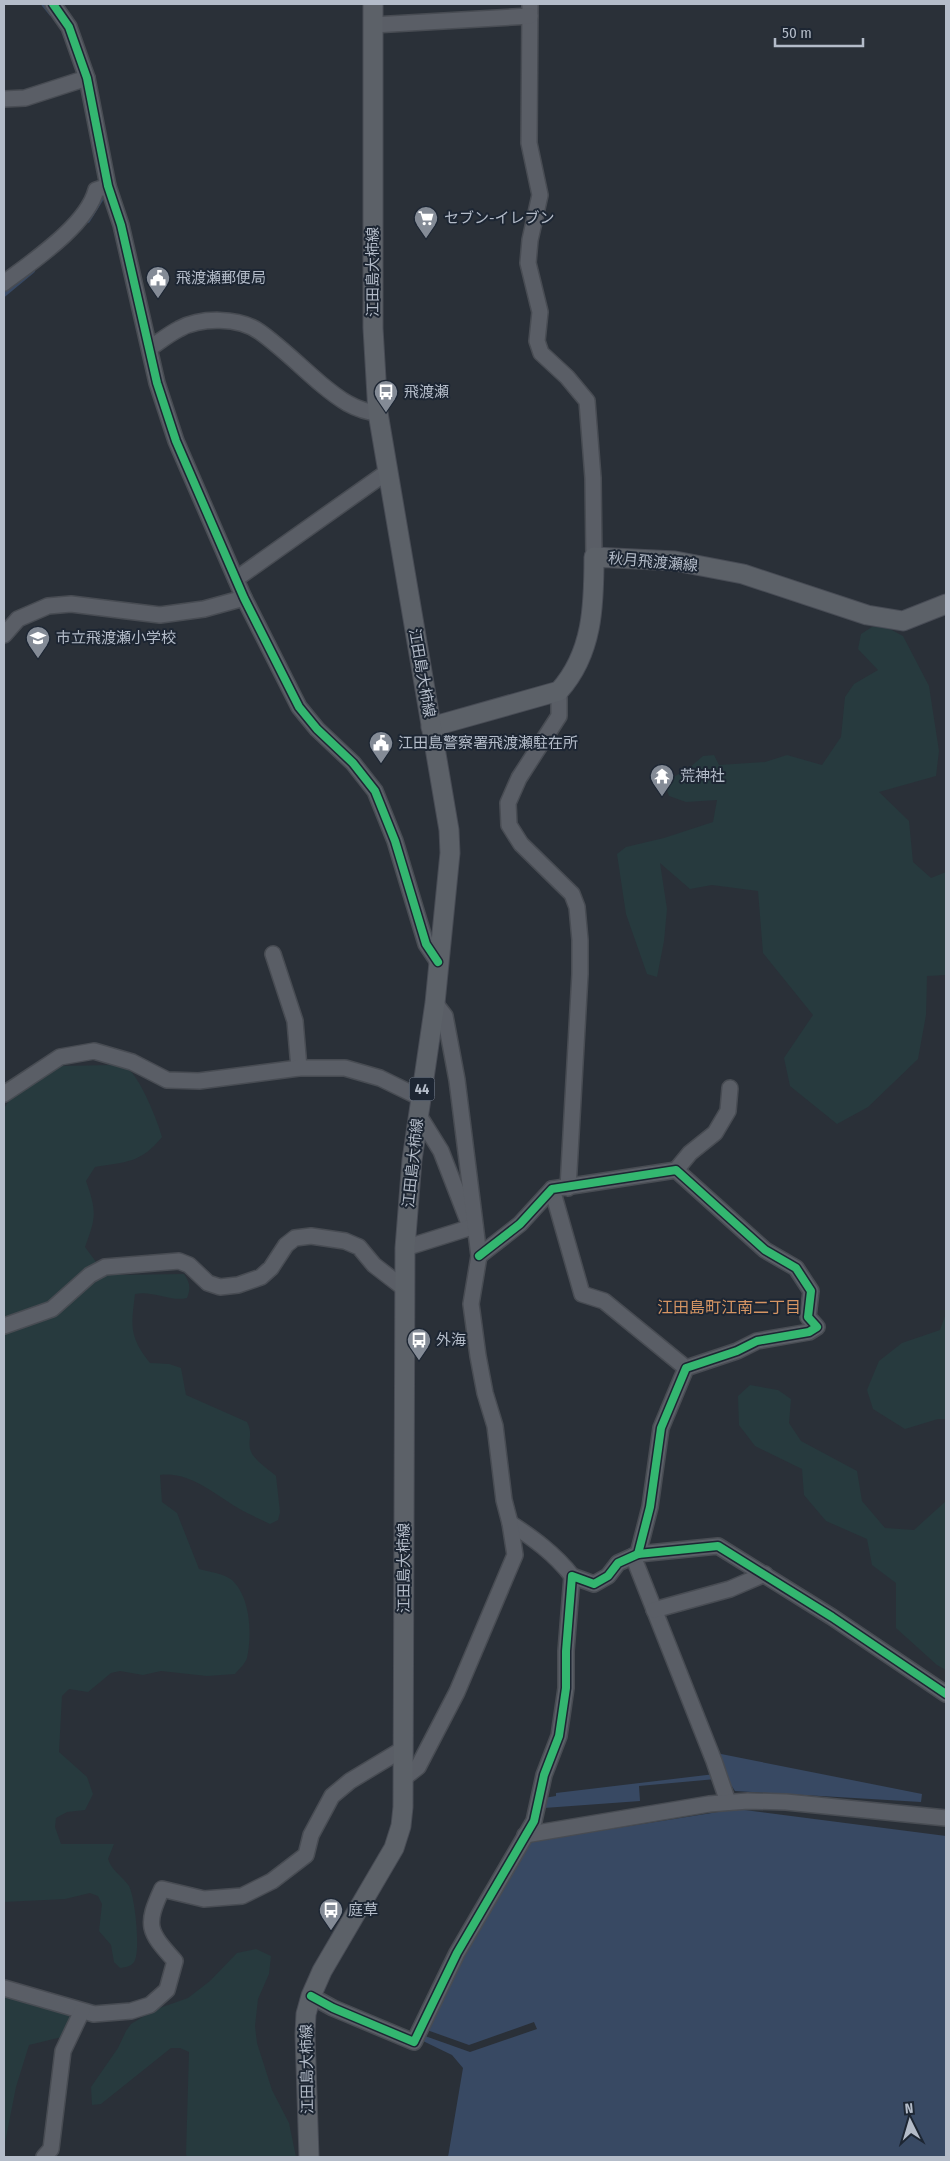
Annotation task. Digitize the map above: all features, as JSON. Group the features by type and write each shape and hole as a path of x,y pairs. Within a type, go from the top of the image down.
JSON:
{"main road":[{"name":"江田島大柿線","path":"309,2157 306,2014 311,1996 322,1971 394,1848 402,1816 404,1778 405,1248 412,1160 434,1003 450,853 449,830 378,413 373,328 373,4"},
{"name":"秋月飛渡瀬線","path":"559,691 579,662 588,638 594,600 594,557 675,562 743,574 867,615 903,621 946,604"},
{"path":"431,727 559,691"}],"street":[{"path":"53,4 69,27 87,78 103,187 121,225 157,383 170,424 244,598 298,707 317,729 353,763 375,791 395,841 426,944 438,962"},
{"path":"373,25 530,10 529,143 540,194 530,240 528,263 540,312 537,341 541,353 567,377 587,401 593,478 594,557"},
{"path":"4,99 25,98 87,78"},
{"path":"4,282 74,225 103,187"},
{"path":"150,348 180,328 198,322 220,321 241,324 258,331 340,400 363,412 378,413"},
{"path":"236,579 387,472"},
{"path":"4,635 18,619 48,606 71,604 160,615 204,609 244,598"},
{"path":"559,691 559,716 519,778 508,803 508,825 521,844 572,894 577,907 580,940 580,974 568,1188"},
{"path":"273,954 295,1021 299,1068"},
{"path":"404,1778 418,1767 457,1692 515,1555 504,1500 495,1426 485,1393 471,1304 479,1256 473,1226 457,1080 445,1016 434,1003"},
{"path":"4,1094 60,1057 94,1051 132,1062 167,1080 199,1081 299,1068 345,1068 380,1078 420,1106 473,1226"},
{"path":"479,1256 520,1224 552,1189 676,1170 690,1153 715,1133 728,1111 730,1088"},
{"path":"676,1170 765,1250 796,1268 811,1290 808,1317 817,1326 809,1332 758,1341 737,1351 686,1368 661,1428 650,1507 636,1555 654,1610 714,1761 728,1802"},
{"path":"552,1189 582,1294 604,1301 686,1368"},
{"path":"405,1248 473,1226"},
{"path":"4,1326 52,1309 90,1275 105,1267 178,1261 189,1265 208,1284 220,1287 238,1285 261,1277 271,1268 286,1245 295,1238 311,1236 345,1241 359,1247 374,1264 405,1289"},
{"path":"510,1523 562,1563 572,1576 594,1584 608,1576 618,1563 636,1555 718,1546 765,1574 946,1694"},
{"path":"654,1610 730,1589 765,1574"},
{"path":"311,1996 333,2008 414,2042 457,1953 534,1821 544,1775 559,1736 566,1688 566,1651 572,1576"},
{"path":"4,1988 94,2014 130,2011 150,2005 167,1990 175,1961 155,1939 150,1918 162,1889 204,1898 233,1897 242,1896 272,1881 306,1855 311,1835 332,1796 350,1781 403,1749"},
{"path":"525,1835 709,1804 748,1801 786,1802 946,1818"},
{"path":"44,2157 52,2149 63,2051 82,2011"}],"green space":[{"path":"872,627 886,627 903,636 929,686 939,751 936,776 879,792 909,821 913,862 931,878 946,872 946,975 927,976 926,1015 918,1059 868,1107 837,1124 790,1086 784,1058 813,1015 763,953 758,891 712,885 690,889 660,863 667,909 664,941 657,977 647,974 626,914 617,854 626,847 664,838 713,822 717,800 686,802 669,796 664,782 688,769 703,756 714,755 719,765 765,762 787,755 822,765 841,737 845,697 854,684 878,670 858,649 861,634"},
{"path":"115,1065 128,1070 139,1083 153,1112 162,1137 140,1157 95,1167 86,1181 94,1214 85,1247 102,1270 121,1275 184,1274 189,1286 187,1298 181,1299 142,1293 135,1294 132,1323 135,1338 150,1363 169,1364 181,1368 186,1395 247,1422 250,1429 250,1449 252,1453 257,1461 276,1476 280,1512 278,1520 270,1524 242,1510 192,1480 181,1476 160,1475 162,1502 177,1513 199,1569 220,1574 232,1580 243,1597 249,1628 247,1658 235,1674 207,1676 161,1671 143,1675 120,1671 111,1673 88,1692 69,1689 62,1696 59,1752 87,1777 93,1794 85,1810 67,1812 56,1818 55,1827 61,1844 114,1844 108,1859 112,1867 129,1886 133,1901 137,1936 134,1962 129,1966 120,1968 114,1962 111,1945 99,1931 102,1904 98,1896 90,1893 65,1899 4,1902 4,1108 19,1087 59,1066"},
{"path":"946,1313 946,1419 938,1419 905,1429 873,1409 867,1390 879,1361 902,1343 940,1330"},
{"path":"750,1385 778,1390 791,1399 789,1423 801,1441 857,1471 862,1501 885,1528 914,1530 946,1501 946,1670 937,1665 896,1628 896,1583 872,1565 867,1539 826,1521 804,1495 802,1469 755,1446 739,1425 738,1396"},
{"path":"256,1949 271,1956 269,1974 258,1999 255,2026 257,2043 272,2090 289,2123 296,2157 187,2157 189,2052 180,2048 171,2048 101,2104 92,2105 91,2087 118,2048 131,2024 154,2010 188,1998 210,1981 237,1953"},
{"path":"4,1994 70,2013 66,2036 29,2045 16,2087 4,2148"}],"water":[{"path":"716,1753 922,1794 921,1802 735,1791 717,1763"},
{"path":"715,1774 716,1779 639,1786 640,1801 544,1808 544,1798 556,1796 556,1793"},
{"path":"737,1809 946,1836 946,2157 448,2157 463,2068 452,2055 423,2041 425,2036 470,2052 537,2029 534,2022 469,2045 427,2030 463,1955 529,1842"}],"waterway":[{"path":"43,4 51,14"},
{"path":"88,221 101,200 101,192"},
{"path":"4,295 33,271"}],"cycle path":[{"path":"53,4 69,27 87,78 108,186 121,225 157,383 176,441 244,598 299,707 317,729 353,763 375,791 395,841 426,944 438,962"},
{"path":"479,1256 520,1224 552,1189 676,1170 765,1250 796,1268 811,1291 808,1317 817,1327 809,1332 757,1341 737,1351 686,1368 661,1428 650,1507 638,1554"},
{"path":"311,1996 333,2008 414,2042 457,1953 534,1821 544,1775 559,1736 566,1688 566,1651 572,1576 594,1584 608,1576 618,1563 638,1554 718,1546 832,1617 946,1694"}],"place":[{"name":"セブン-イレブン","path":"426,239"},
{"name":"飛渡瀬郵便局","path":"158,299"},
{"name":"飛渡瀬","path":"386,413"},
{"name":"市立飛渡瀬小学校","path":"38,659"},
{"name":"江田島警察署飛渡瀬駐在所","path":"381,764"},
{"name":"荒神社","path":"662,797"},
{"name":"外海","path":"419,1361"},
{"name":"庭草","path":"331,1931"}],"district":[{"name":"江田島町江南二丁目","path":"729,1307"}]}
